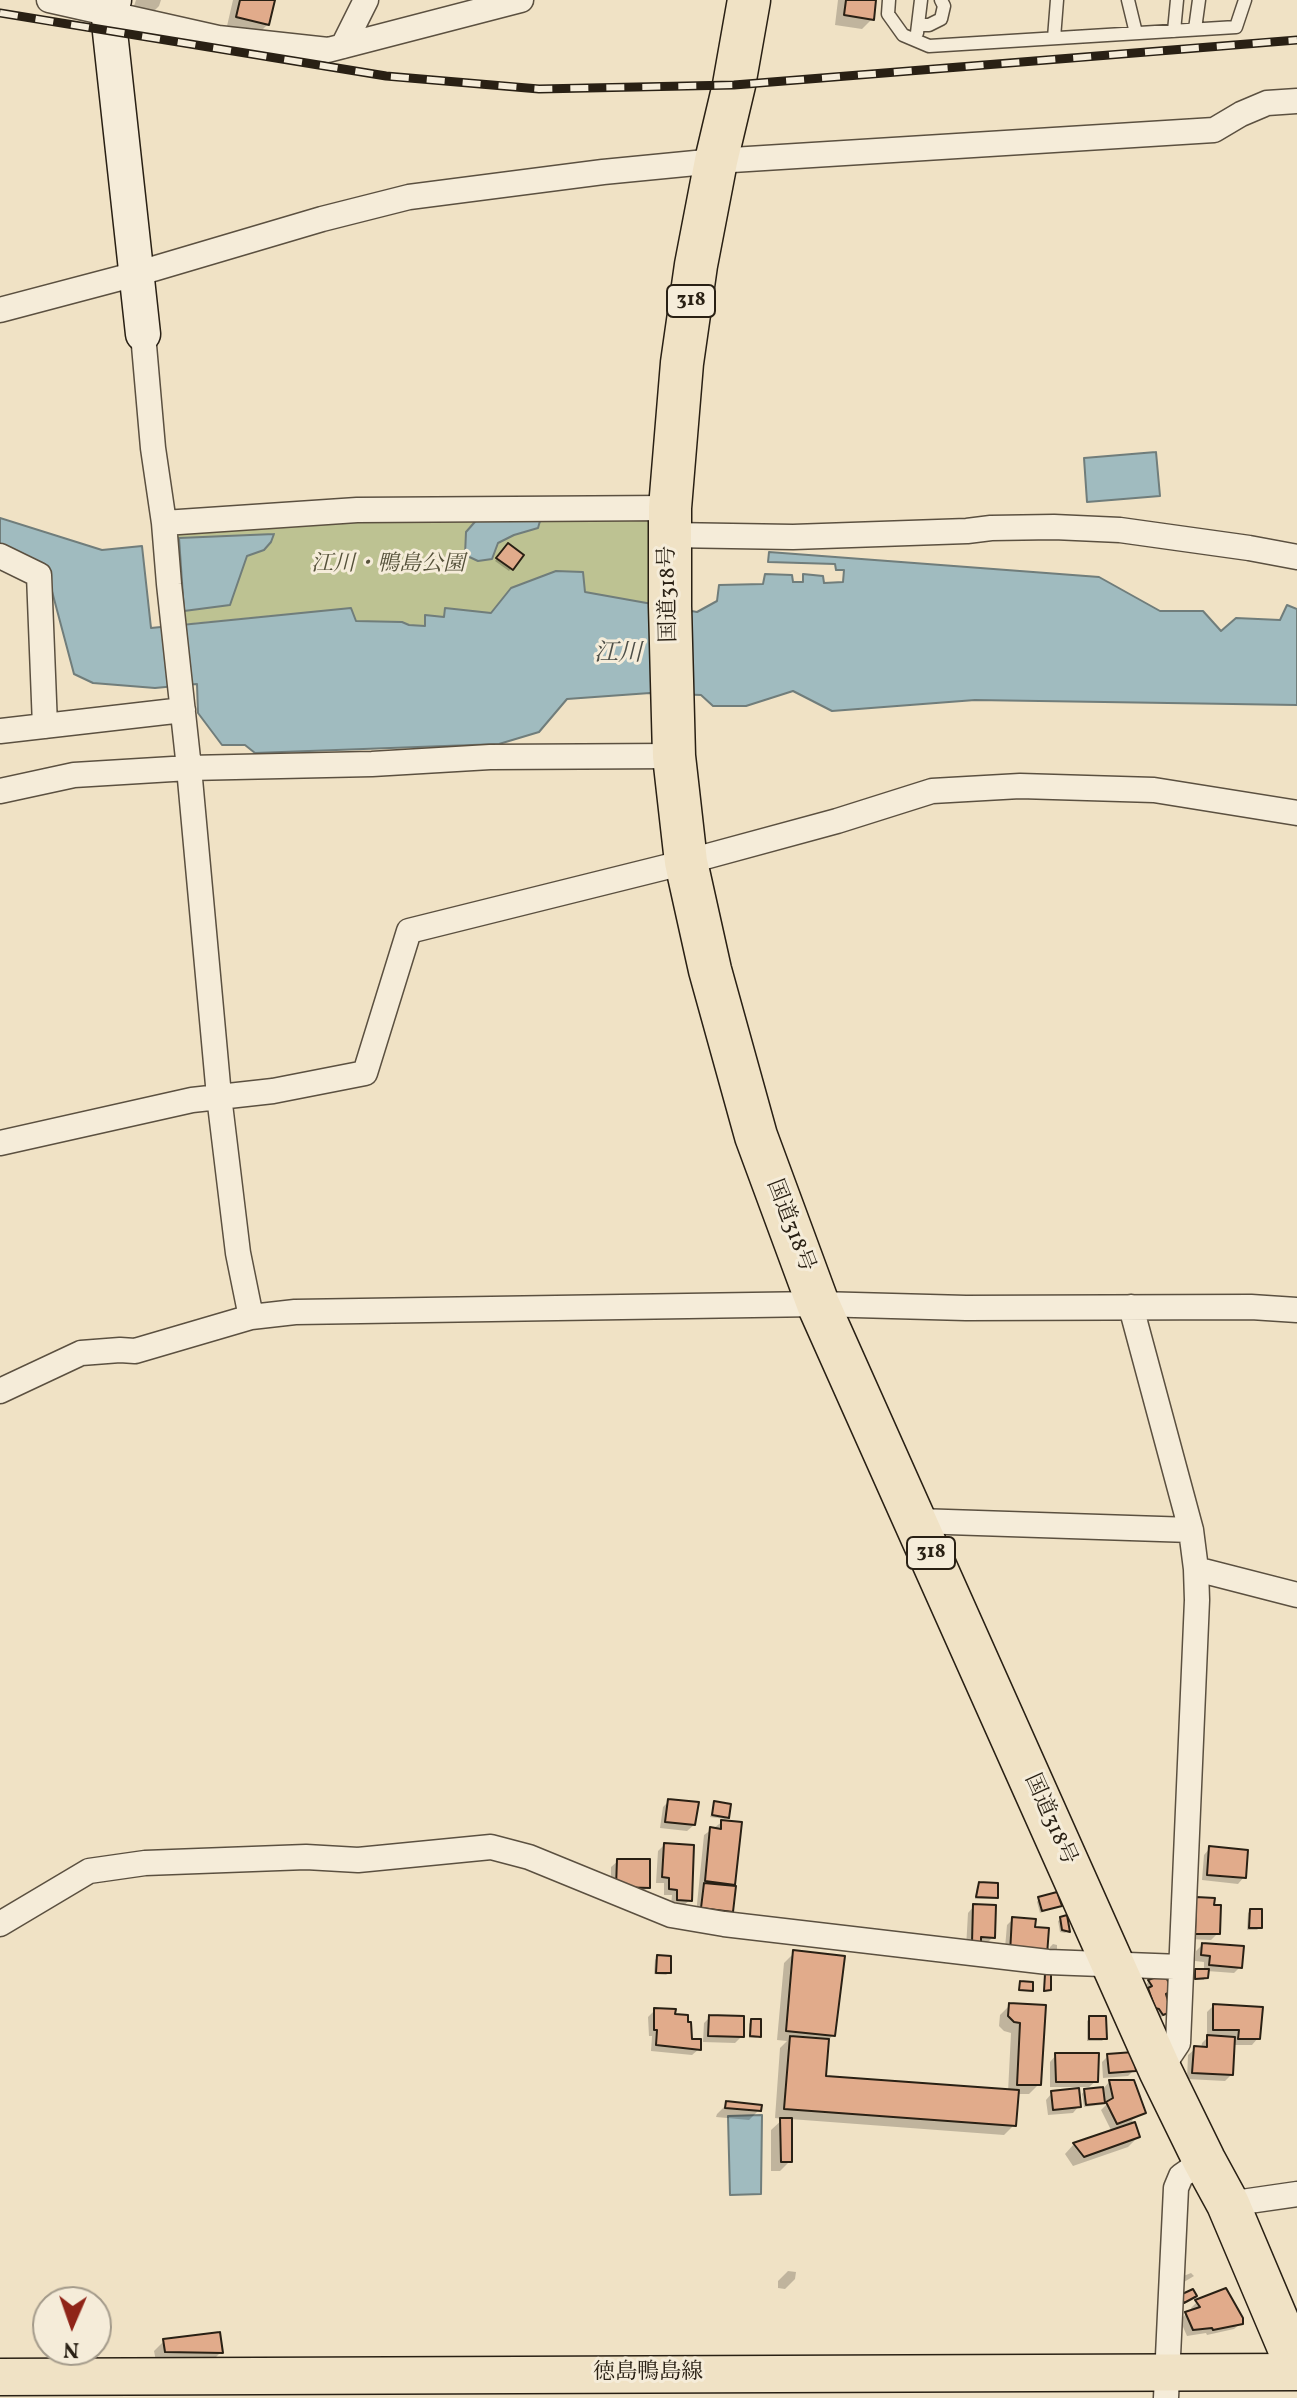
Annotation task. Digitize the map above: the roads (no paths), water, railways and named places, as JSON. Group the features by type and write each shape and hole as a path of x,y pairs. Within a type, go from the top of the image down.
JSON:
{"highway":[{"name":"国道318号","path":"749,0 696,265 682,363 670,521 674,756 686,862 710,970 756,1136 818,1304 1160,2070 1228,2204 1297,2370"}],"main road":[{"name":"徳島鴨島線","path":"0,2377 1167,2385 1297,2370"}],"street":[{"path":"49,0 112,7 218,38 328,50 521,0"},
{"path":"343,46 366,0"},
{"path":"112,7 219,1096 238,1253 251,1317"},
{"path":"0,310 409,197 716,161 1214,130 1267,103 1297,101"},
{"path":"164,523 357,510 670,521 793,537 1054,527 1120,530 1297,557"},
{"path":"0,556 39,575 45,726"},
{"path":"0,731 182,703"},
{"path":"0,791 74,775 189,768 372,764 490,757 674,756"},
{"path":"0,1143 192,1100 273,1091 365,1073 409,931 686,862 837,821 932,791 1020,786 1154,790 1297,813"},
{"path":"0,1391 81,1353 135,1351 251,1317 295,1312 818,1304 966,1308 1251,1307 1297,1310"},
{"path":"1131,1307 1191,1530 1196,1569 1178,2043 1160,2070"},
{"path":"917,1521 1191,1530"},
{"path":"1196,1569 1297,1595"},
{"path":"0,1924 89,1871 145,1863 306,1857 358,1860 491,1847 529,1857 671,1915 1048,1962 1181,1967"},
{"path":"1167,2385 1176,2188 1181,2176 1204,2160"},
{"path":"1228,2204 1297,2194"}],"lane":[{"path":"889,0 888,14 903,35 929,46 1236,27 1245,0"},
{"path":"917,41 921,0"},
{"path":"918,25 929,25 941,19 944,6 941,0"},
{"path":"1054,38 1057,0"},
{"path":"1128,0 1136,33"},
{"path":"1174,31 1177,0"},
{"path":"1195,29 1199,0"}],"water":[{"path":"1156,452 1160,496 1087,502 1084,458"},
{"path":"538,515 538,528 498,543 492,559 478,561 465,555 466,532 480,516"},
{"name":"江川","path":"0,518 102,550 142,546 151,628 351,608 356,621 425,626 425,615 444,617 445,608 491,613 511,588 556,571 583,572 585,592 697,612 717,601 719,585 763,584 765,574 792,575 793,582 803,582 803,574 823,576 824,583 843,582 844,570 836,570 835,564 768,562 769,552 1099,577 1160,611 1203,611 1221,631 1236,618 1280,620 1287,605 1297,609 1297,705 975,700 832,711 793,691 746,706 713,706 701,695 650,693 567,699 539,732 499,744 255,753 245,745 222,745 198,713 197,684 155,688 93,683 74,674 45,565 0,546"},
{"path":"274,534 264,550 247,556 230,605 184,611 179,538"},
{"path":"762,2115 761,2194 730,2195 728,2116"}],"railway":[{"path":"0,13 386,76 539,89 734,85 1297,40"}],"park label":[{"name":"江川・鴨島公園","path":"388,566"}]}
